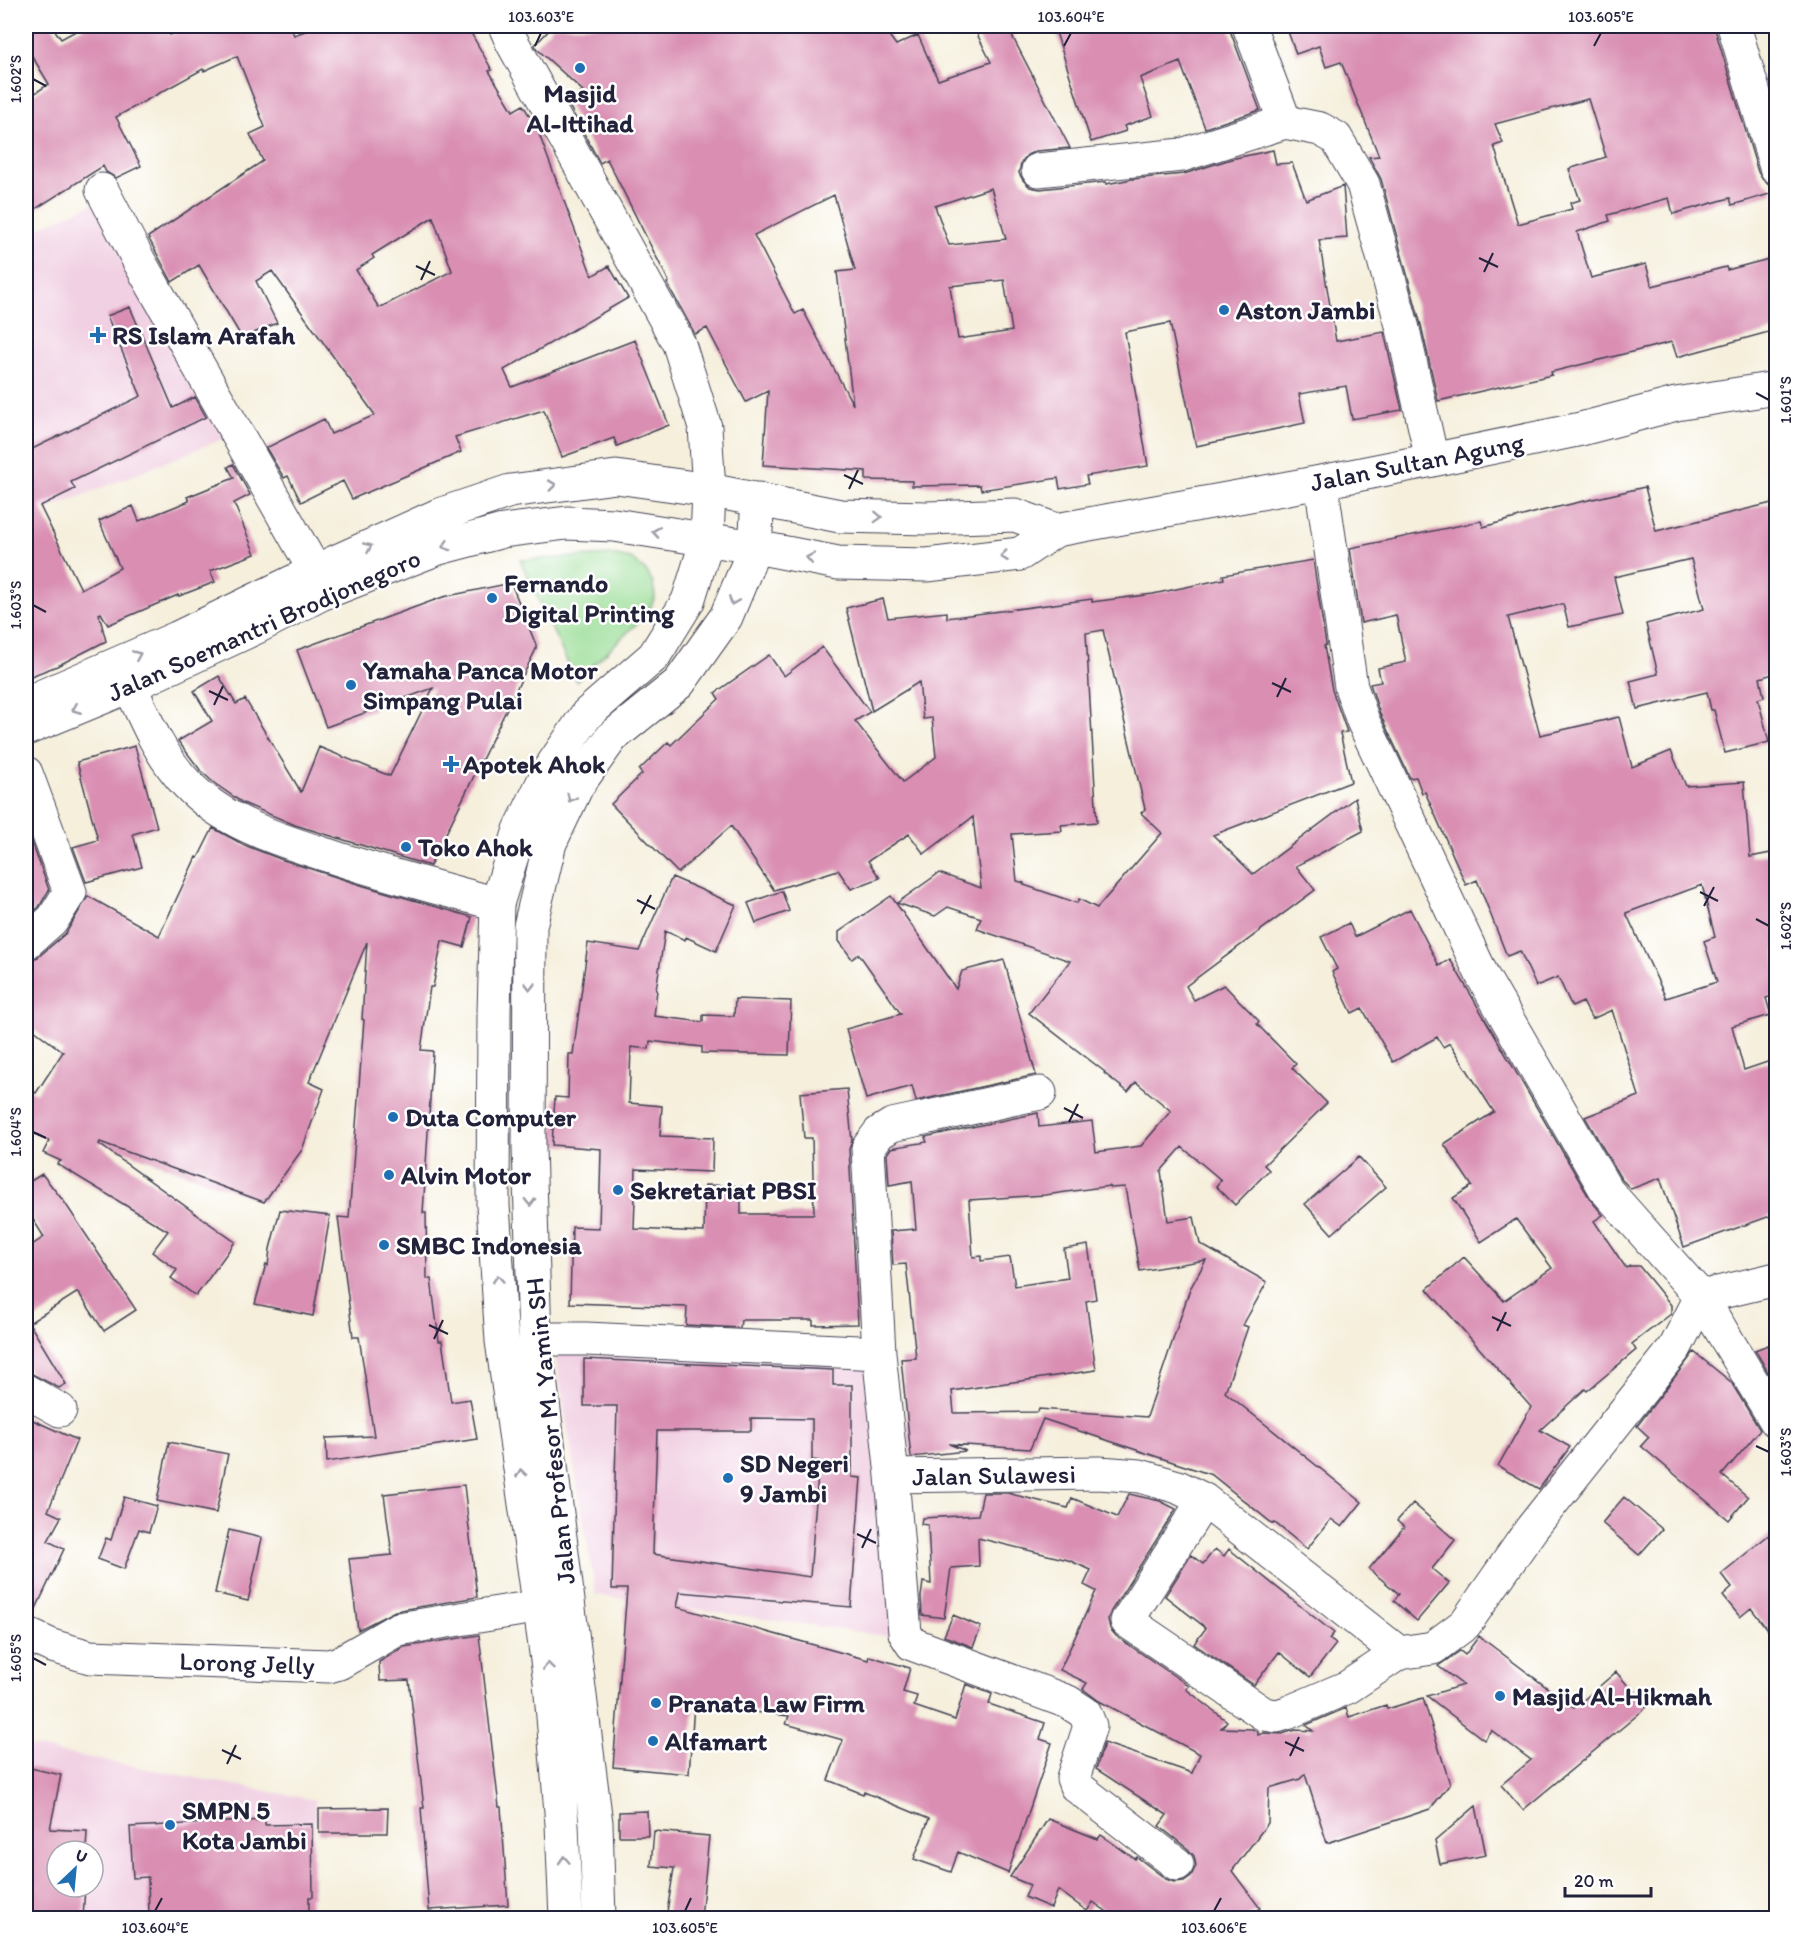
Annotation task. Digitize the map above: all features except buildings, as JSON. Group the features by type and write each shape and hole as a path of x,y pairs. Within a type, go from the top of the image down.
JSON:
{"main road":[{"name":"Jalan Profesor M. Yamin SH","path":"505,26 680,344 705,427 709,490 707,540 688,601 654,656 588,714 549,770 520,830 497,904 494,1012 495,1228 502,1341 550,1681 562,1824 566,1918"},
{"path":"1249,26 1286,122"},
{"path":"1734,26 1776,168"},
{"path":"1038,170 1182,155 1286,122 1320,129 1336,138 1363,184 1403,329 1432,460"},
{"path":"102,190 139,261 315,571"},
{"name":"Jalan Sultan Agung","path":"755,547 838,563 927,565 1020,554 1056,531 1432,460 1581,429 1676,404 1776,388"},
{"name":"Jalan Soemantri Brodjonegoro","path":"26,703 177,638 315,571 439,515 510,491 616,477 758,499"},
{"path":"1321,482 1351,687 1364,721 1483,977 1605,1190 1701,1297 1776,1421"},
{"name":"Jalan Profesor M. Yamin SH","path":"599,1918 596,1823 535,1339 529,1147 530,926 550,843 577,786 612,737 679,682 726,617 755,547 758,499"},
{"path":"758,499 840,516 927,518 1015,515 1056,531"},
{"name":"Jalan Soemantri Brodjonegoro","path":"26,729 130,686 257,627 321,594 438,548 502,531 567,523 614,525 755,547"},
{"path":"130,686 160,751 187,784 213,807 250,827 292,844 364,867 497,904"},
{"path":"26,773 70,892 53,919 26,943"},
{"name":"Jalan Sulawesi","path":"1040,1093 892,1125 879,1133 868,1148 879,1353 892,1476 1099,1473 1140,1476 1178,1487 1204,1500 1399,1653"},
{"path":"1204,1500 1127,1621 1264,1714 1277,1716 1348,1687 1399,1653 1433,1648 1465,1624 1532,1528 1675,1348 1701,1297 1776,1279"},
{"path":"535,1339 586,1339 879,1353"},
{"path":"26,1391 60,1410"},
{"path":"892,1476 905,1633 912,1644 1068,1702 1085,1713 1089,1726 1072,1778 1076,1786 1177,1864"},
{"name":"Lorong Jelly","path":"39,1640 90,1658 329,1666 339,1663 398,1629 540,1606"}],"shaded area":[{"name":"RS Islam Arafah","path":"95,203 230,436 26,518 26,233"},
{"name":"SD Negeri 9 Jambi","path":"555,1354 869,1361 893,1637 596,1595"},
{"name":"SMPN 5 Kota Jambi","path":"26,1746 315,1800 311,1918 26,1918"}],"green space":[{"path":"611,555 631,559 647,572 653,583 655,597 648,613 576,681 520,560"}],"place":[{"name":"Masjid Al-Ittihad","path":"580,68"},
{"name":"Aston Jambi","path":"1224,310"},
{"name":"RS Islam Arafah","path":"98,335"},
{"name":"Fernando Digital Printing","path":"492,598"},
{"name":"Yamaha Panca Motor Simpang Pulai","path":"351,685"},
{"name":"Apotek Ahok","path":"451,764"},
{"name":"Toko Ahok","path":"406,847"},
{"name":"Duta Computer","path":"393,1117"},
{"name":"Alvin Motor","path":"389,1175"},
{"name":"Sekretariat PBSI","path":"618,1190"},
{"name":"SMBC Indonesia","path":"384,1245"},
{"name":"SD Negeri 9 Jambi","path":"728,1478"},
{"name":"Masjid Al-Hikmah","path":"1500,1696"},
{"name":"Pranata Law Firm","path":"656,1703"},
{"name":"Alfamart","path":"653,1741"},
{"name":"SMPN 5 Kota Jambi","path":"170,1825"}]}
